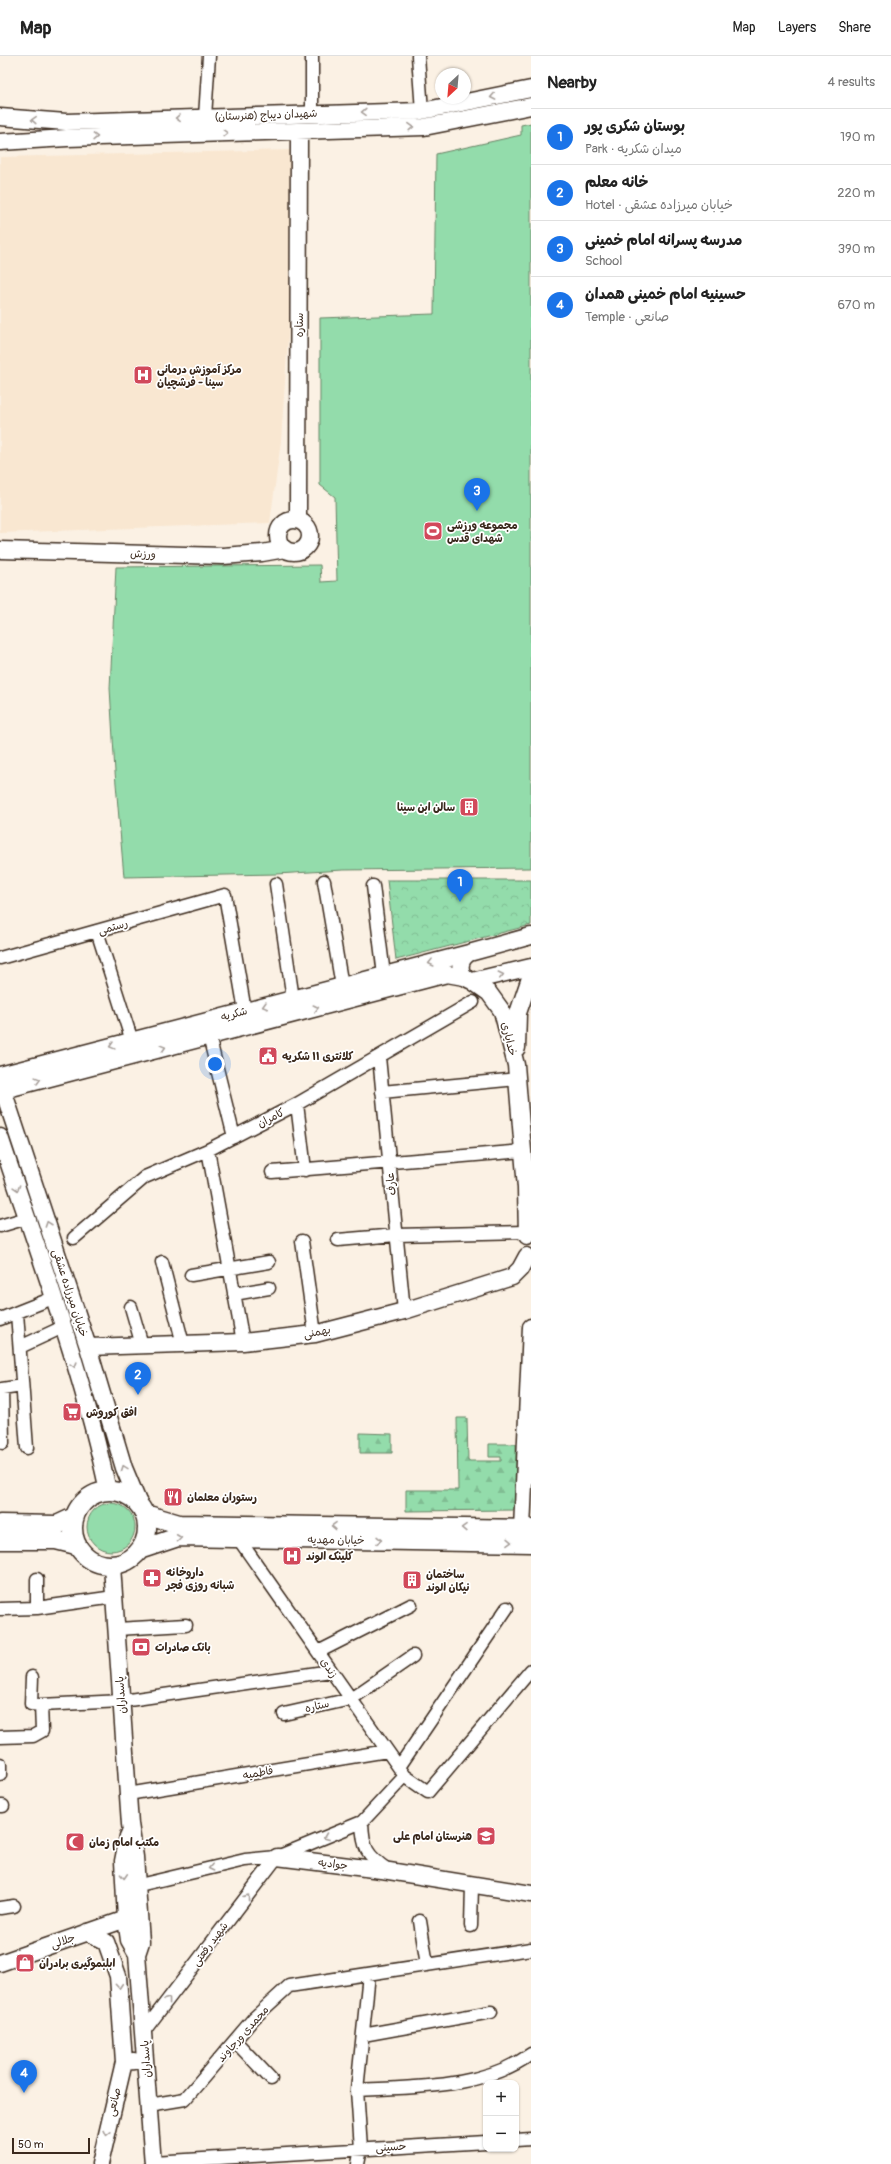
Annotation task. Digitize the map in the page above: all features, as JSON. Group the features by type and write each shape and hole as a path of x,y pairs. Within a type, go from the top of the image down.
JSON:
{"main road":[{"name":"شهیدان دیباج (هنرستان)","path":"0,117 66,122 422,111 531,89"},
{"name":"شهیدان دیباج (هنرستان)","path":"0,142 67,138 424,127 531,106"},
{"path":"66,122 67,138"},
{"name":"ستاره","path":"298,520 300,131"},
{"path":"298,520 308,526 310,537 306,548 296,552 285,549 278,540 279,529 287,521 298,520"},
{"name":"ورزش","path":"0,550 222,556 262,554 285,549"},
{"name":"شکریه","path":"1,1084 132,1041 293,998 528,939"},
{"path":"469,953 462,959 460,964 460,968 468,979 531,967"},
{"name":"شکریه","path":"1,1084 209,1036 447,974 468,979"},
{"name":"خدایاری","path":"517,1072 518,1013 531,975"},
{"name":"خدایاری","path":"468,979 489,993 502,1011 517,1072"},
{"path":"517,1072 528,1234 522,1244 522,1249 529,1257"},
{"name":"خیابان میرزاده عشقی","path":"1,1084 88,1347 124,1468 142,1509"},
{"name":"خیابان میرزاده عشقی","path":"0,1137 63,1327 103,1467 108,1491"},
{"path":"526,1188 531,1204"},
{"name":"بهمنی","path":"88,1347 243,1342 314,1334 404,1311 512,1277 529,1257"},
{"path":"528,1534 531,1327"},
{"path":"108,1491 120,1492 130,1496 142,1509 147,1532 142,1548 134,1557 124,1563 112,1566 91,1561 76,1545 73,1536 74,1517 79,1507 96,1493 108,1491"},
{"name":"خیابان مهدیه","path":"142,1509 178,1524 528,1534"},
{"path":"0,1524 57,1526 74,1517"},
{"name":"خیابان مهدیه","path":"142,1548 178,1537 238,1538 528,1534"},
{"path":"0,1540 56,1540 76,1545"},
{"name":"پاسداران","path":"112,1566 130,1824 135,1857 141,1942 137,1954 153,2163"},
{"name":"پاسداران","path":"130,1824 122,1860 128,1940 137,1954"},
{"name":"جوادیه","path":"277,1857 389,1871 531,1894"},
{"name":"جلالی","path":"0,1963 126,1919"},
{"name":"صانعی","path":"87,1932 106,1942 118,1976 124,2062 100,2164"},
{"path":"124,2062 146,2059"}],"street":[{"path":"205,117 209,56"},
{"path":"312,56 312,114"},
{"path":"418,56 422,111"},
{"path":"324,881 342,986"},
{"path":"276,884 293,998"},
{"path":"373,886 384,975"},
{"name":"رستمی","path":"0,958 225,895 245,1011"},
{"path":"97,931 132,1041"},
{"name":"کامران","path":"74,1238 145,1177 208,1150 297,1104 473,1002"},
{"path":"209,1036 234,1137"},
{"name":"عارف","path":"379,1057 404,1311"},
{"path":"382,1092 517,1072"},
{"path":"297,1104 305,1170"},
{"path":"208,1150 243,1342"},
{"path":"272,1172 523,1151"},
{"path":"0,1226 27,1218"},
{"path":"338,1240 396,1235 528,1234"},
{"path":"302,1241 314,1334"},
{"path":"162,1262 183,1344"},
{"path":"191,1275 269,1262"},
{"path":"234,1294 269,1288"},
{"path":"0,1319 53,1298"},
{"path":"131,1307 142,1346"},
{"path":"17,1313 27,1448"},
{"path":"20,1347 63,1327"},
{"path":"3,1443 2,1389 22,1386"},
{"name":"زندی","path":"238,1538 402,1772 428,1792 531,1670"},
{"path":"37,1579 37,1608"},
{"path":"0,1609 37,1608 114,1597"},
{"path":"318,1652 410,1605"},
{"path":"277,1857 362,1822 402,1772 507,1608"},
{"path":"117,1629 186,1625"},
{"path":"351,1699 413,1656"},
{"path":"32,1677 31,1704 41,1705 122,1701 331,1671"},
{"name":"ستاره","path":"284,1714 351,1699"},
{"path":"0,1737 33,1736 42,1731 41,1705"},
{"name":"فاطمیه","path":"128,1794 388,1751"},
{"path":"0,1764 0,1775"},
{"path":"362,1822 363,1839 366,1851 374,1861 389,1871"},
{"name":"جوادیه","path":"136,1886 245,1860 277,1857"},
{"name":"شهید رفعتی","path":"144,2031 277,1857"},
{"path":"471,1926 472,1885"},
{"path":"0,1908 14,1906"},
{"path":"420,1921 427,1965"},
{"name":"محمدی ورجاوند","path":"149,2105 185,2099 254,2018 289,1986 531,1949"},
{"path":"358,2164 361,2149 357,2090 369,1974"},
{"path":"363,2035 491,2012"},
{"path":"235,2041 271,2079"},
{"path":"357,2090 423,2087 468,2080 516,2065 531,2054"},
{"path":"519,2140 531,2139"},
{"name":"حسینی","path":"153,2163 483,2142"}],"shaded area":[{"name":"مرکز آموزش درمانی سینا - فرشچیان","path":"290,150 290,308 281,441 270,523 0,533 0,157"}],"green space":[{"name":"مجموعه ورزشی شهدای قدس","path":"531,123 531,868 343,870 277,874 124,877 115,772 110,688 116,567 320,565 321,582 337,581 335,497 320,485 320,318 434,314 436,154 521,135 521,125"},
{"path":"387,880 531,880 531,925 396,960"},
{"path":"457,1418 467,1418 468,1461 501,1461 501,1457 489,1457 489,1444 516,1444 517,1510 406,1511 406,1490 458,1490"},
{"path":"360,1433 392,1434 392,1453 360,1453"},
{"path":"106,1503 116,1503 125,1507 131,1513 134,1518 134,1536 125,1547 116,1551 106,1551 97,1547 91,1541 87,1532 87,1522 91,1513 97,1507"}],"place":[{"name":"مرکز آموزش درمانی سینا - فرشچیان","path":"143,375"},
{"name":"مدرسه پسرانه امام خمینی","path":"477,511"},
{"name":"مجموعه ورزشی شهدای قدس","path":"433,531"},
{"name":"سالن ابن سینا","path":"469,807"},
{"name":"بوستان شکری پور","path":"460,902"},
{"name":"کلانتری ۱۱ شکریه","path":"268,1056"},
{"name":"خانه معلم","path":"138,1395"},
{"name":"افق کوروش","path":"72,1412"},
{"name":"رستوران معلمان","path":"173,1497"},
{"name":"کلینک الوند","path":"292,1556"},
{"name":"داروخانه شبانه روزی فجر","path":"152,1578"},
{"name":"ساختمان نیکان الوند","path":"412,1580"},
{"name":"بانک صادرات","path":"141,1647"},
{"name":"هنرستان امام علی","path":"486,1836"},
{"name":"مکتب امام زمان","path":"75,1842"},
{"name":"ابلبموگیری برادران","path":"25,1963"},
{"name":"حسینیه امام خمینی همدان","path":"24,2093"}]}
